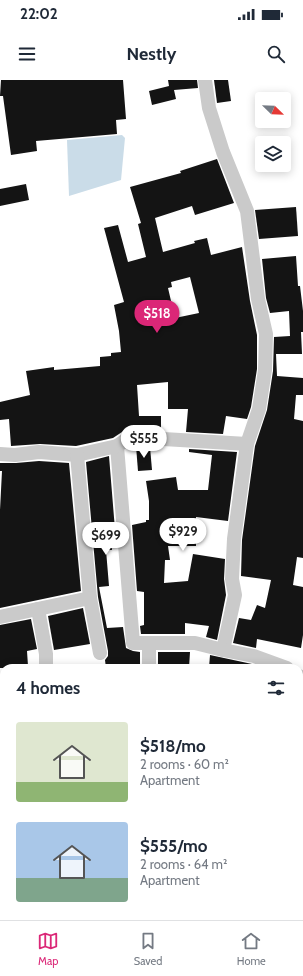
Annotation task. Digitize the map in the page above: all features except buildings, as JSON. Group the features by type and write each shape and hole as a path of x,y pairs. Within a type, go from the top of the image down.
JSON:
{"street":[{"path":"205,80 209,108 221,145 247,211 258,299 266,334 266,370 259,409 247,444 234,539 232,579 235,595 223,650"},
{"path":"0,454 15,455 39,452 77,455 117,446 130,437 247,444"},
{"path":"117,446 133,643 195,644 254,656 277,664"},
{"path":"77,455 90,598 100,653"},
{"path":"0,617 90,598"},
{"path":"38,609 46,654 46,664"},
{"path":"150,643 150,664"}],"water":[{"path":"122,135 125,138 121,180 69,196 67,140"}]}
